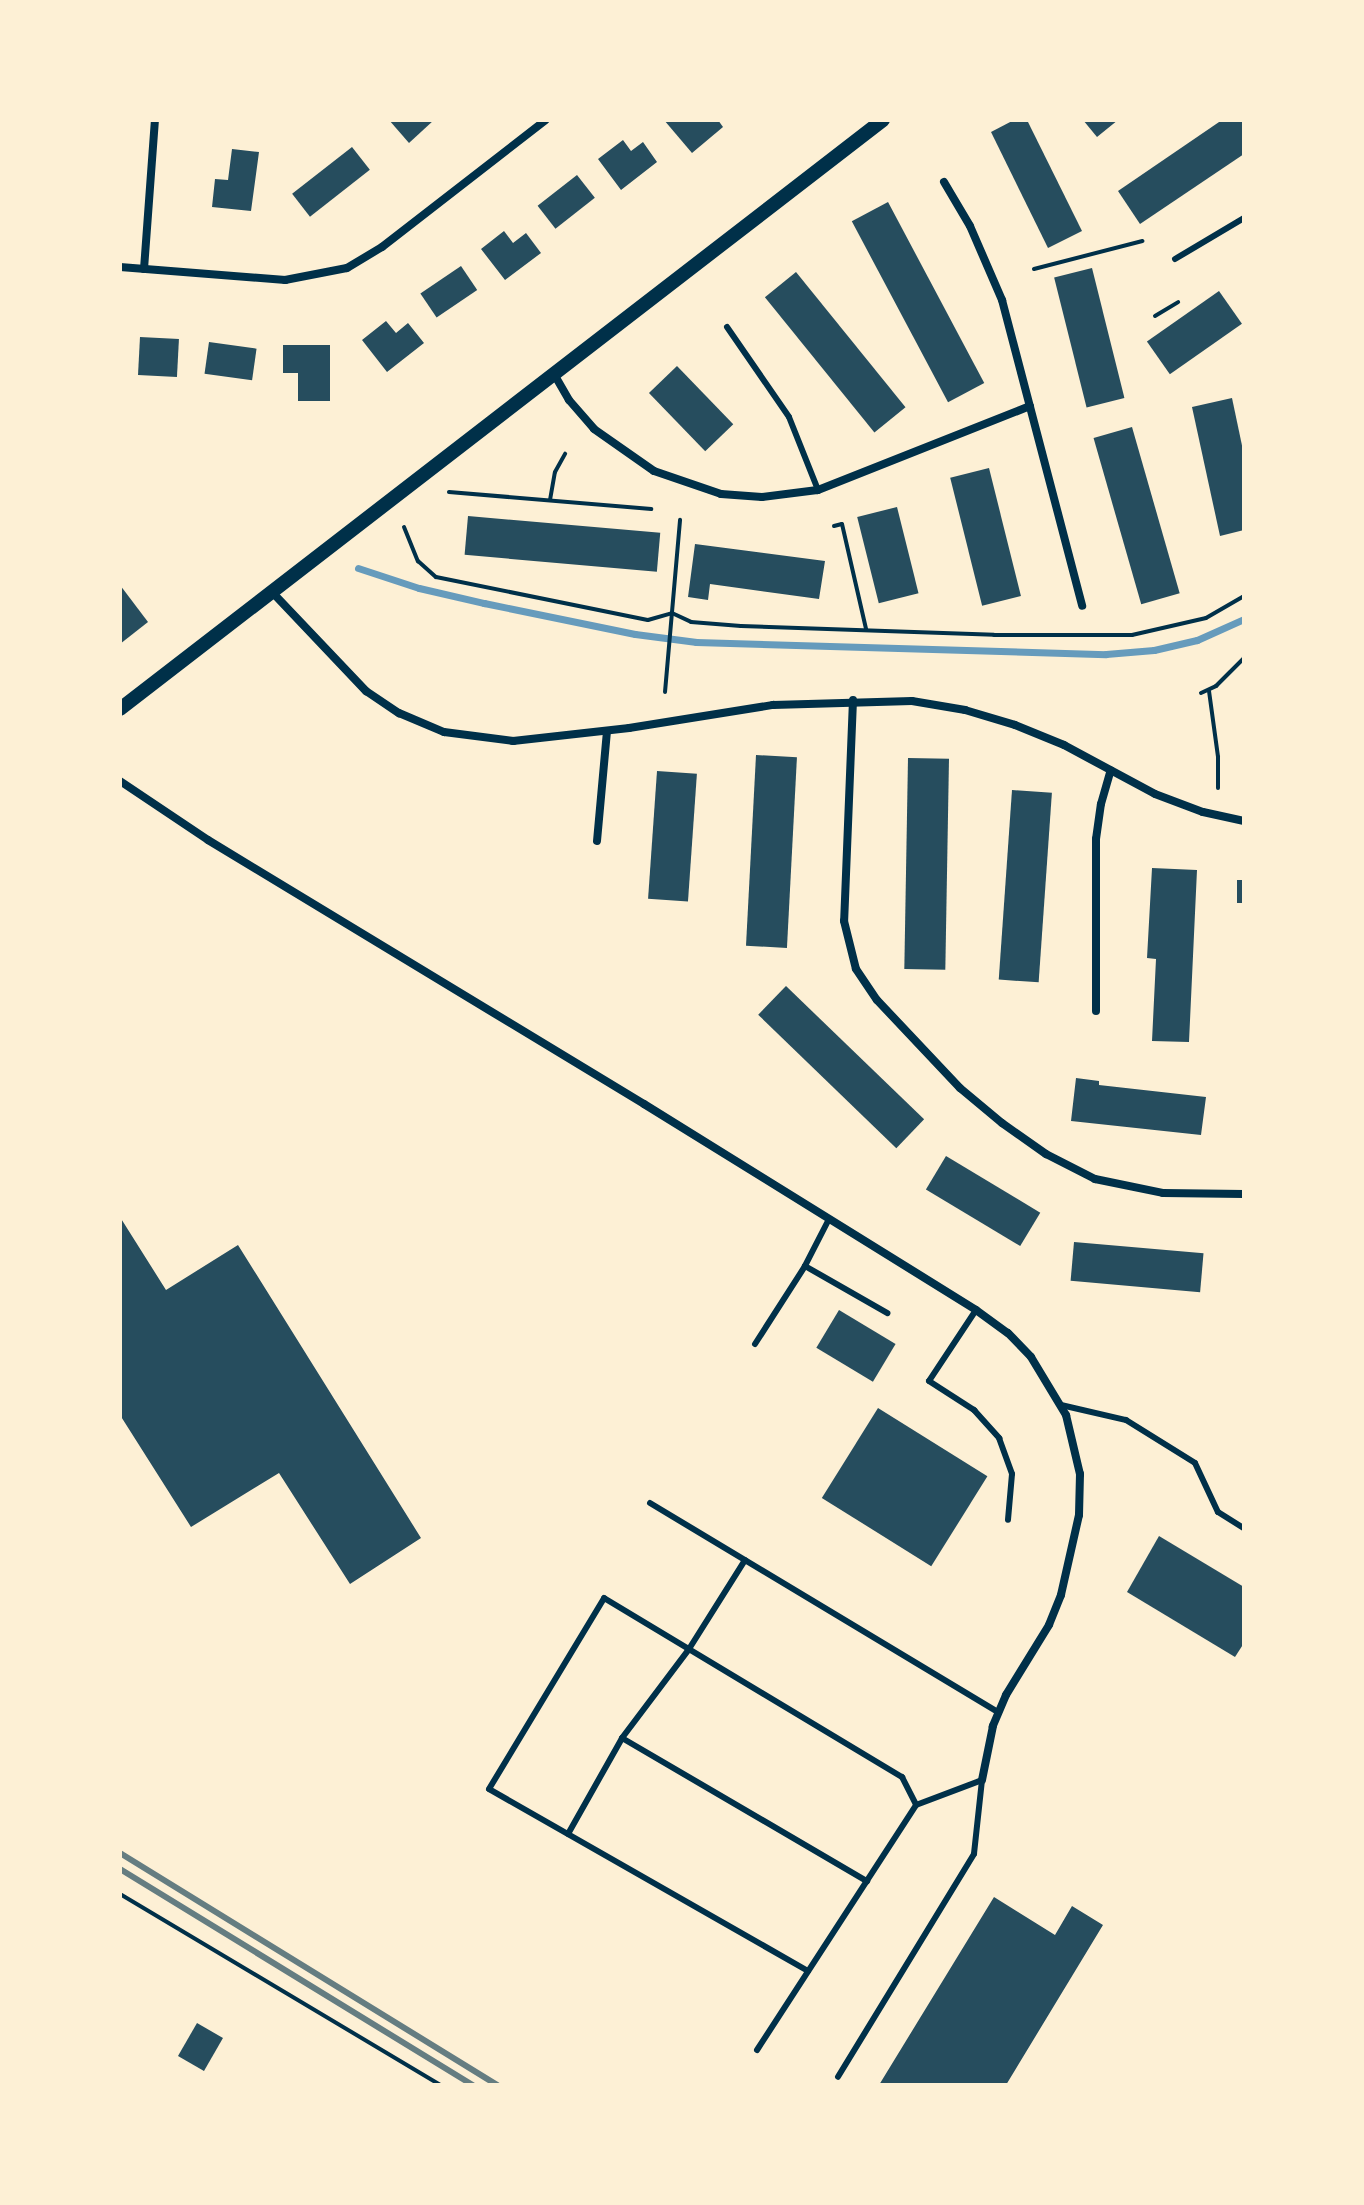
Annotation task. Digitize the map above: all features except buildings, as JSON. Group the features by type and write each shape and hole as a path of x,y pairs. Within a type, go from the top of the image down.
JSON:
{"street":[{"path":"144,269 155,120"},
{"path":"120,267 285,280 347,268 382,247 546,120"},
{"path":"120,709 883,120"},
{"path":"944,182 987,262 1002,300 1082,606"},
{"path":"554,374 569,400 594,429 654,471 721,494 762,497 818,490 1030,406"},
{"path":"272,592 360,686 399,713 426,726 478,739 513,741 607,731 709,713 853,700 912,701 965,710 1040,735 1155,794 1203,812 1244,821"},
{"path":"853,700 844,921 856,969 877,1000 960,1088 991,1115 1046,1154 1095,1179 1163,1193 1244,1194"},
{"path":"597,841 607,731"},
{"path":"1096,1011 1096,839 1101,804 1111,770"},
{"path":"120,781 208,840 976,1310 1008,1333 1031,1357 1061,1405 1075,1447 1080,1474 1073,1555 1049,1625 999,1713 982,1780"}],"lane":[{"path":"1175,259 1244,218"},
{"path":"727,327 789,417 818,490"},
{"path":"755,1344 805,1266 829,1219"},
{"path":"805,1266 887,1313"},
{"path":"976,1310 929,1381 974,1410 999,1438 1012,1474 1008,1520"},
{"path":"1061,1405 1126,1420 1195,1463 1218,1512 1244,1528"},
{"path":"650,1503 999,1713"},
{"path":"568,1834 622,1738 689,1649 745,1560"},
{"path":"808,1971 489,1789 604,1598 902,1777 916,1805"},
{"path":"622,1738 867,1881"},
{"path":"757,2050 916,1805 982,1780 974,1854 838,2077"}],"path":[{"path":"1034,269 1142,241"},
{"path":"1155,316 1178,302"},
{"path":"550,500 555,472 565,454"},
{"path":"449,492 651,509"},
{"path":"665,692 680,520"},
{"path":"834,526 842,524 866,629"},
{"path":"404,527 421,565 442,579 643,619 672,616 709,624 994,635 1132,635 1206,618 1244,596"},
{"path":"1201,693 1209,691 1244,658"},
{"path":"1209,691 1218,757 1218,788"},
{"path":"120,1894 440,2085"}],"waterway":[{"path":"358,568 419,588 484,603 635,634 696,642 1106,654 1154,650 1197,640 1244,619"}],"railway":[{"path":"120,1853 497,2085"},
{"path":"120,1869 473,2085"}]}
